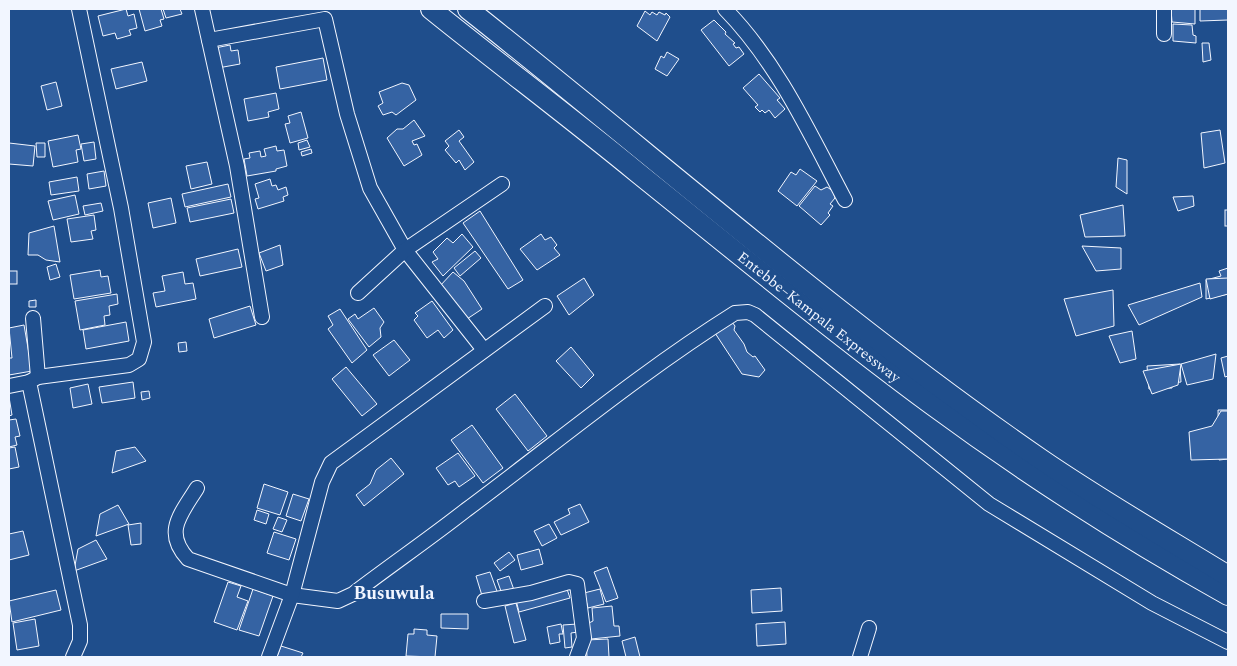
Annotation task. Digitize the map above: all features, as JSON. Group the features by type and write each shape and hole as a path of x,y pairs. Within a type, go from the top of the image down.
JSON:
{"highway":[{"name":"Entebbe–Kampala Expressway","path":"431,9 550,102 771,281 931,404 1030,473 1173,564 1228,595"},
{"name":"Entebbe–Kampala Expressway","path":"468,9 680,182 912,365 1042,460 1228,576"}],"street":[{"path":"9,386 33,379 129,366 139,359 144,342 121,208 79,9"},
{"path":"202,9 237,166 262,317"},
{"path":"725,9 736,20 783,83 845,200"},
{"path":"1164,9 1164,34"},
{"path":"209,40 325,19 347,114 370,188 405,250 484,350"},
{"path":"358,293 405,250 502,184"},
{"path":"269,657 292,595 322,482 331,463 545,306"},
{"path":"197,488 179,517 175,532 178,548 188,559 292,595 338,601 353,594 669,357 735,313 748,312 755,314 989,504 1152,603 1228,642"},
{"path":"33,318 33,379 80,625 80,641 73,657"},
{"path":"484,601 531,593 569,582 577,584 584,638 577,657"},
{"path":"860,657 869,628"}],"building":[{"path":"126,9 128,16 134,14 137,28 129,30 131,35 117,39 115,33 103,36 98,16"},
{"path":"139,9 161,9 164,19 160,20 162,26 145,31"},
{"path":"163,9 180,9 182,14 166,18"},
{"path":"1171,9 1195,9 1195,24 1172,22"},
{"path":"1200,9 1228,9 1228,20 1200,21"},
{"path":"645,11 650,15 652,12 657,15 659,12 665,15 666,13 670,17 657,41 637,26"},
{"path":"714,20 735,43 733,44 736,48 739,47 744,54 729,66 701,30"},
{"path":"1173,24 1192,25 1193,35 1196,36 1196,43 1173,41"},
{"path":"1202,43 1209,43 1211,60 1203,62"},
{"path":"230,45 231,51 238,50 240,64 218,68 215,48"},
{"path":"667,52 679,59 667,76 655,69 661,56 664,58"},
{"path":"323,58 327,80 280,89 276,67"},
{"path":"142,62 147,81 116,89 111,69"},
{"path":"759,74 780,98 777,100 785,109 775,118 769,110 765,113 762,110 760,112 755,107 758,105 743,88"},
{"path":"56,82 62,106 47,110 41,86"},
{"path":"402,83 409,85 416,100 396,115 392,112 383,115 378,106 383,103 379,92"},
{"path":"276,93 279,109 268,112 269,117 248,121 244,99"},
{"path":"301,112 308,138 290,143 285,124 290,123 288,116"},
{"path":"414,120 425,136 412,141 414,145 417,144 422,155 404,166 387,138 397,129 403,129"},
{"path":"459,130 464,137 459,141 474,162 465,170 459,160 456,163 445,150 449,146 445,141"},
{"path":"1220,130 1225,163 1204,168 1201,133"},
{"path":"78,135 81,149 76,150 78,162 53,167 48,141"},
{"path":"307,140 310,147 299,150 298,143"},
{"path":"94,142 96,159 84,161 81,144"},
{"path":"9,143 35,146 33,166 9,164"},
{"path":"36,143 45,143 45,157 37,157"},
{"path":"276,146 277,151 284,150 287,166 276,169 276,171 247,176 244,159 250,158 249,153 260,151 261,157 266,156 264,149"},
{"path":"311,149 312,153 302,156 301,152"},
{"path":"1118,158 1127,160 1127,194 1116,187"},
{"path":"207,162 212,184 191,189 186,166"},
{"path":"800,169 817,181 797,206 778,191 791,172 796,175"},
{"path":"104,171 106,186 89,189 87,174"},
{"path":"77,177 79,191 51,195 49,182"},
{"path":"270,179 272,186 276,185 278,190 286,187 288,195 283,197 284,201 258,209 255,199 259,198 255,184"},
{"path":"228,184 231,197 185,207 182,194"},
{"path":"815,186 821,190 827,187 833,191 835,198 830,204 833,206 828,213 830,215 821,225 799,206"},
{"path":"75,195 79,214 53,220 48,201"},
{"path":"1193,196 1194,206 1178,211 1173,197"},
{"path":"171,198 176,223 153,228 148,203"},
{"path":"231,199 234,213 190,222 187,208"},
{"path":"101,203 103,211 85,215 83,206"},
{"path":"1123,205 1125,236 1085,237 1080,215"},
{"path":"1225,210 1228,210 1228,226 1225,226"},
{"path":"480,211 523,280 508,289 463,223"},
{"path":"94,215 96,230 91,231 93,239 71,242 67,219"},
{"path":"54,226 60,262 46,260 38,255 28,255 29,233"},
{"path":"462,234 473,247 443,276 432,262 438,259 433,252 447,238 453,243"},
{"path":"541,234 545,240 551,237 557,245 554,248 560,255 537,270 520,249"},
{"path":"280,245 283,265 266,271 259,253"},
{"path":"1082,246 1121,248 1121,269 1096,271"},
{"path":"238,249 242,267 200,276 196,259"},
{"path":"475,251 481,258 460,276 454,268"},
{"path":"56,264 60,277 50,280 47,267"},
{"path":"1228,268 1228,294 1206,299 1206,280 1221,276 1219,271"},
{"path":"100,270 101,277 108,276 111,293 74,299 70,275"},
{"path":"9,271 17,271 17,284 9,284"},
{"path":"183,272 185,284 193,283 196,299 156,307 153,293 165,291 162,276"},
{"path":"453,272 464,281 482,309 467,319 439,287"},
{"path":"584,278 594,295 569,315 557,296"},
{"path":"1228,278 1228,294 1210,299 1206,279"},
{"path":"1200,283 1202,297 1139,325 1128,305"},
{"path":"1113,290 1114,326 1076,336 1064,299"},
{"path":"117,294 118,304 109,306 110,315 104,316 105,325 80,330 75,301"},
{"path":"36,300 36,307 29,307 29,301"},
{"path":"432,301 453,330 444,338 438,330 427,338 414,320 418,316 415,313"},
{"path":"250,306 256,325 214,338 209,319"},
{"path":"374,308 384,322 380,328 381,337 369,347 348,319 355,314 358,319"},
{"path":"340,309 367,350 352,363 328,329 333,325 328,316"},
{"path":"126,322 129,341 86,349 83,330"},
{"path":"732,322 735,326 734,330 747,352 753,357 755,356 765,370 759,377 742,374 715,333"},
{"path":"24,325 32,371 9,375 9,358 12,358 9,328"},
{"path":"1132,331 1136,359 1120,363 1109,336"},
{"path":"394,340 410,360 389,376 373,355"},
{"path":"186,342 187,351 179,352 178,343"},
{"path":"571,347 594,375 581,388 556,361"},
{"path":"1216,354 1213,379 1187,385 1181,364"},
{"path":"1228,356 1228,376 1225,377 1221,358"},
{"path":"1180,364 1181,382 1172,383 1172,388 1149,389 1147,366"},
{"path":"1181,364 1178,385 1152,394 1143,371"},
{"path":"346,367 377,404 362,416 332,379"},
{"path":"133,382 135,398 102,403 99,387"},
{"path":"88,384 92,404 73,408 70,388"},
{"path":"149,391 150,398 142,400 141,392"},
{"path":"515,394 547,436 528,451 496,409"},
{"path":"9,397 12,415 9,416"},
{"path":"1218,410 1228,410 1228,459 1219,460"},
{"path":"1221,411 1228,411 1228,459 1191,460 1189,432 1212,426"},
{"path":"16,419 20,436 15,437 17,445 9,447 9,420"},
{"path":"472,425 503,468 483,483 451,440"},
{"path":"15,447 19,467 9,469 9,448"},
{"path":"135,447 146,461 112,473 116,451"},
{"path":"458,453 475,476 459,487 455,481 448,485 436,468"},
{"path":"391,458 404,474 364,506 356,495 370,484 376,470"},
{"path":"264,484 288,492 280,515 257,508"},
{"path":"293,494 309,499 301,521 286,516"},
{"path":"580,504 589,522 561,535 554,522 570,514 568,509"},
{"path":"118,505 129,524 96,536 100,514"},
{"path":"257,510 269,514 266,524 254,520"},
{"path":"278,517 287,520 282,532 273,529"},
{"path":"141,523 141,544 131,545 128,525"},
{"path":"549,524 557,538 542,546 534,531"},
{"path":"23,531 29,555 9,560 9,534"},
{"path":"274,532 296,539 289,560 267,553"},
{"path":"96,540 107,559 74,571 78,549"},
{"path":"539,549 543,564 521,570 517,555"},
{"path":"509,552 515,560 500,571 494,563"},
{"path":"607,567 618,598 606,602 594,572"},
{"path":"490,572 498,594 483,599 476,576"},
{"path":"509,576 514,590 502,594 497,580"},
{"path":"228,582 241,586 237,597 248,601 237,630 214,622"},
{"path":"566,586 570,598 519,612 516,600"},
{"path":"781,588 782,611 752,613 751,590"},
{"path":"253,589 273,596 259,636 239,630"},
{"path":"600,589 604,604 588,608 584,593"},
{"path":"56,590 61,610 12,622 9,601"},
{"path":"516,603 526,640 514,643 505,606"},
{"path":"612,606 614,626 619,626 620,636 591,639 589,623 593,621 592,608"},
{"path":"441,614 468,614 468,629 441,628"},
{"path":"35,619 39,646 17,650 13,623"},
{"path":"785,622 786,644 757,646 756,624"},
{"path":"561,624 563,634 559,634 560,642 550,644 547,627"},
{"path":"577,624 578,632 571,633 572,647 565,648 563,625"},
{"path":"414,629 427,630 427,635 437,636 435,657 406,656 408,634 414,634"},
{"path":"635,637 640,657 626,657 622,641"},
{"path":"608,639 609,657 587,657 586,640"},
{"path":"281,646 303,653 301,657 277,657"}],"district":[{"name":"Busuwula","path":"394,593"}]}
